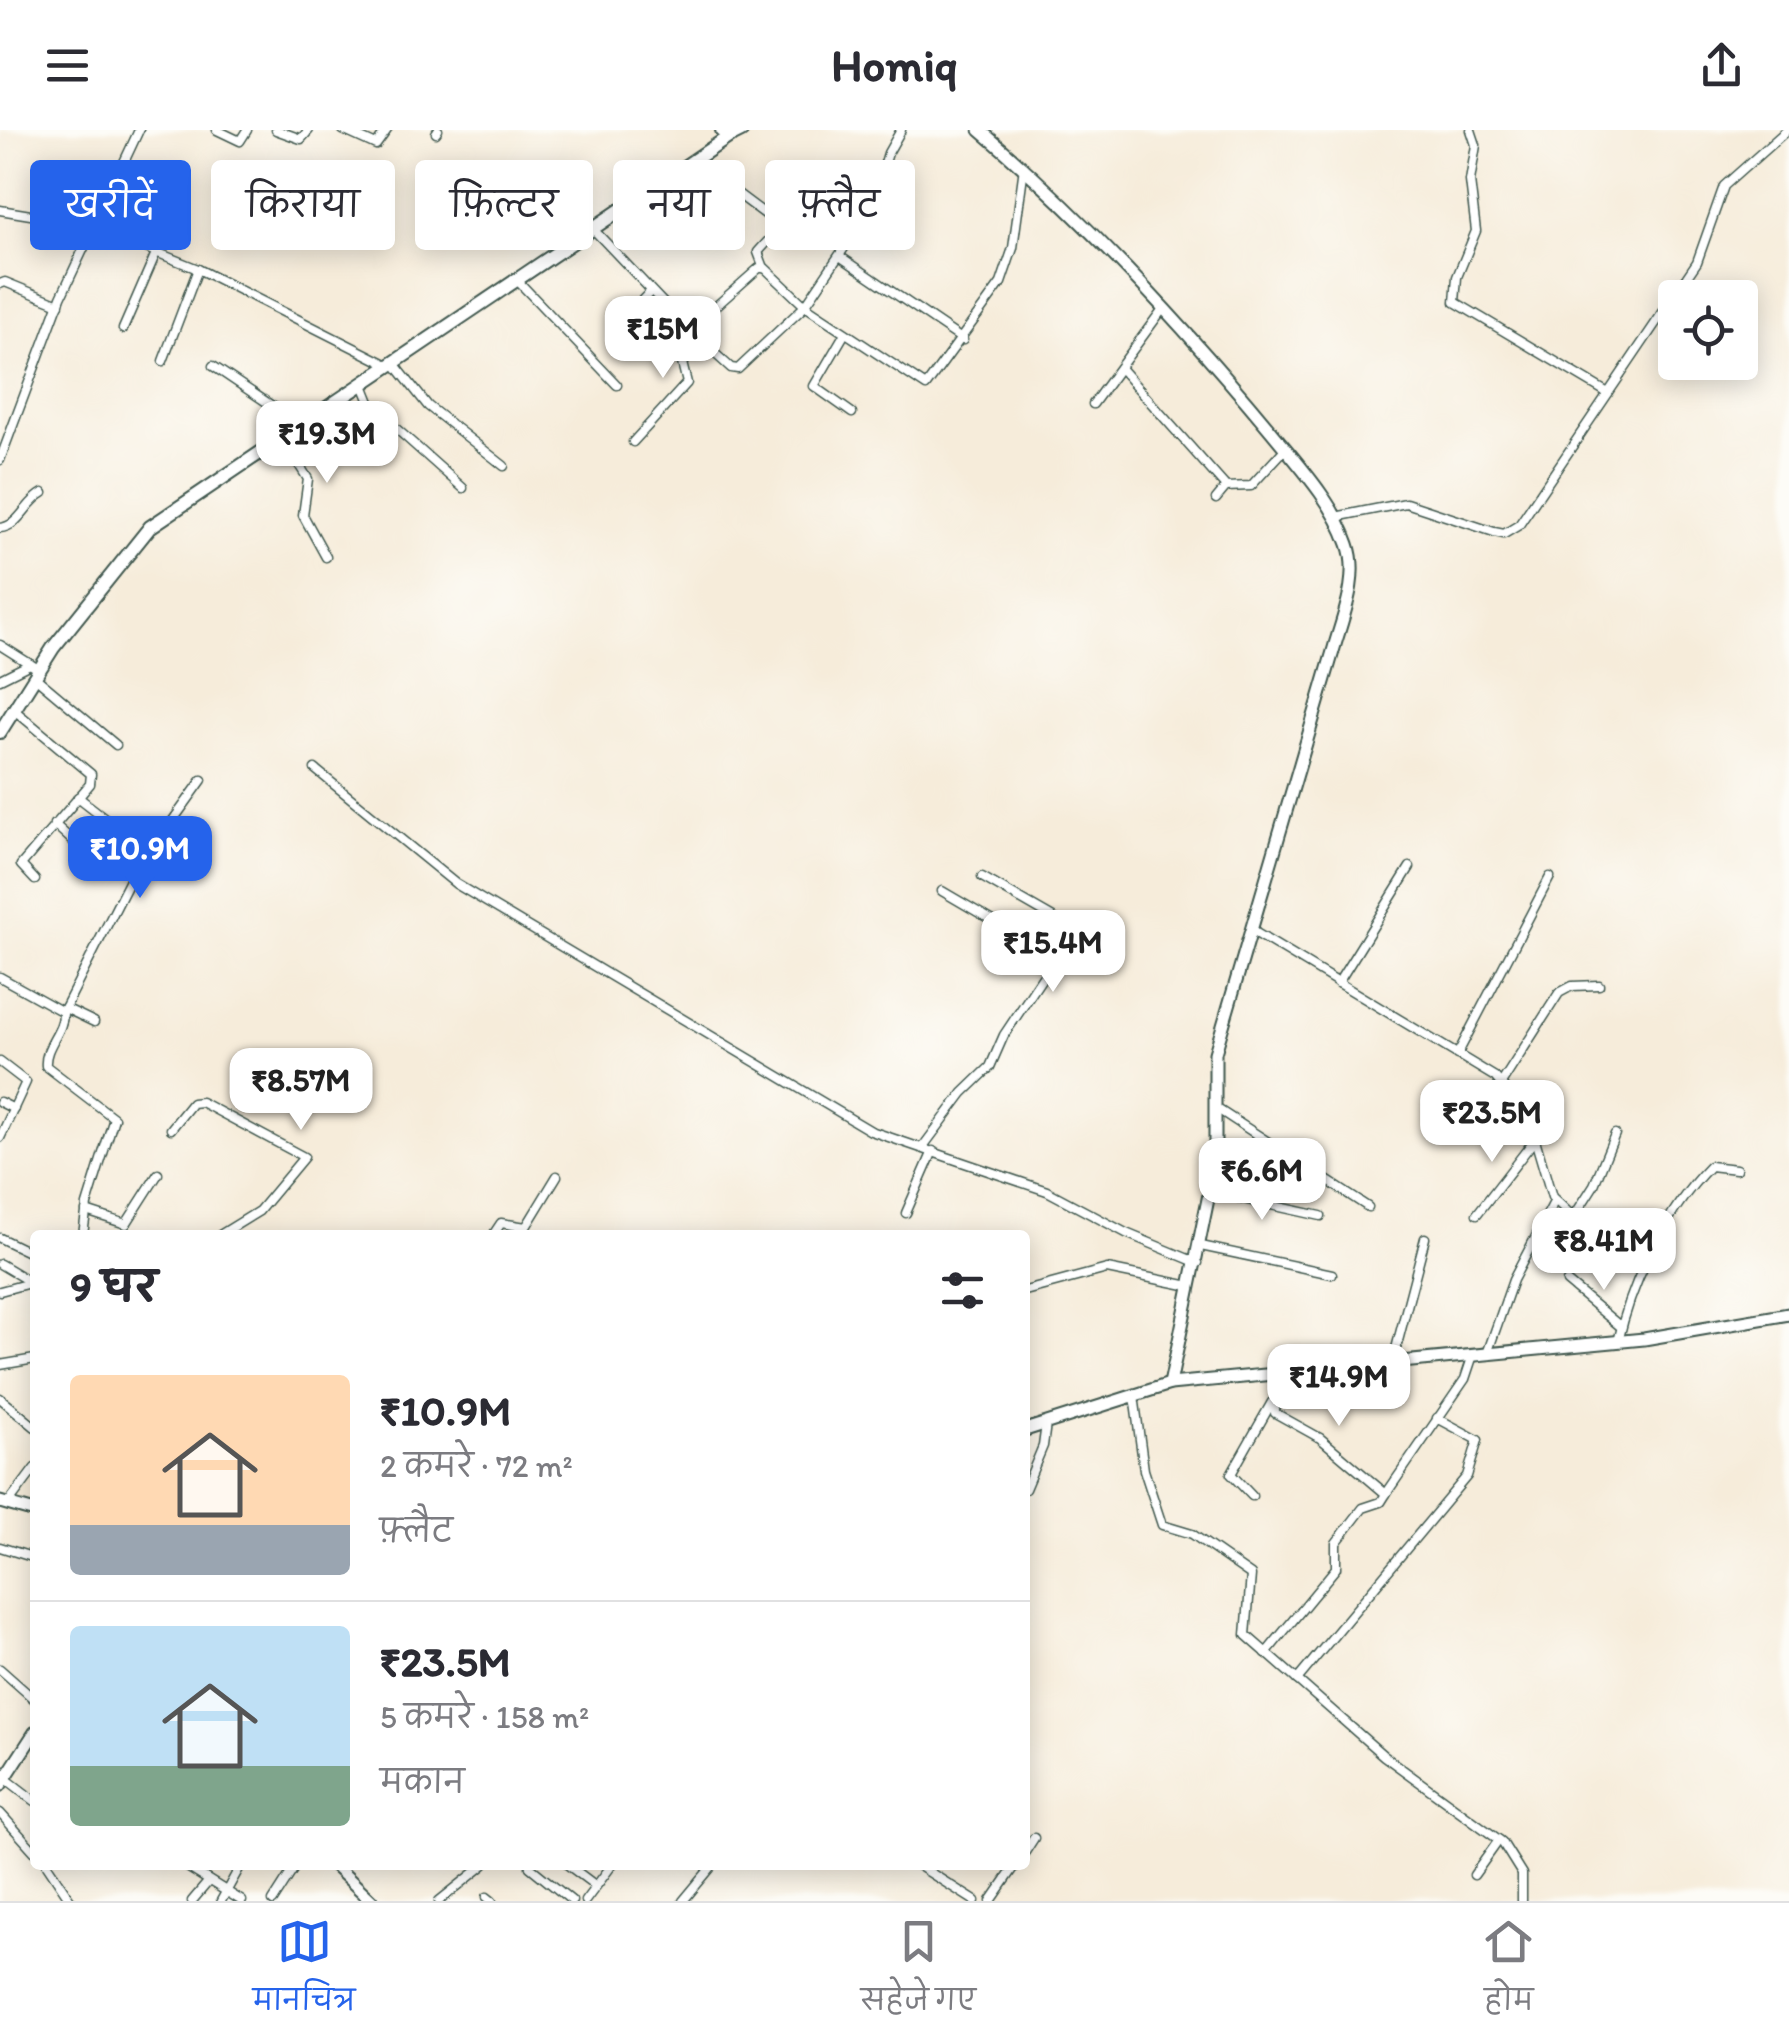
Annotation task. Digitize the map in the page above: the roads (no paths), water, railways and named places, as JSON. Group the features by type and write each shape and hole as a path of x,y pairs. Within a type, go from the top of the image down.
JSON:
{"main road":[{"path":"980,130 1024,168 1216,365 1286,449 1335,518 1352,562 1348,600 1214,1053 1216,1108 1211,1192 1170,1384"},
{"path":"695,160 732,131"},
{"path":"0,732 34,670 150,527 560,250"},
{"path":"1030,1429 1170,1384 1618,1342 1789,1314"},
{"path":"4,1503 30,1511"},
{"path":"2,1782 30,1740"},
{"path":"339,1870 372,1901"}],"street":[{"path":"126,160 139,130"},
{"path":"217,130 240,141 247,130"},
{"path":"276,130 295,138 308,130"},
{"path":"343,130 376,145 387,130"},
{"path":"593,229 688,330 727,366 738,369 804,306 841,258 870,208 888,153 902,130"},
{"path":"1471,130 1475,140 1470,181 1476,231 1457,277 1455,302 1608,394"},
{"path":"1335,518 1406,503 1494,532 1511,531 1697,262 1724,186 1787,130"},
{"path":"745,199 777,223 778,230 758,252 764,268 804,306 926,386 963,340 1007,270 1024,168"},
{"path":"0,210 30,215"},
{"path":"0,460 59,304 84,250"},
{"path":"151,250 390,363 428,406 504,466"},
{"path":"124,329 156,253"},
{"path":"841,258 963,340"},
{"path":"688,330 764,268"},
{"path":"162,361 198,269"},
{"path":"516,280 617,385"},
{"path":"0,284 5,282 59,304"},
{"path":"613,330 651,290"},
{"path":"1093,404 1162,310"},
{"path":"845,333 814,386 852,413"},
{"path":"633,442 687,383 682,362 703,343"},
{"path":"213,366 298,424"},
{"path":"1120,368 1226,487"},
{"path":"362,382 372,406 463,488"},
{"path":"281,436 308,479 302,511 326,557"},
{"path":"1216,499 1226,487 1251,486 1286,449"},
{"path":"0,528 12,524 42,494"},
{"path":"0,645 34,670 116,745"},
{"path":"0,678 34,670"},
{"path":"12,709 91,774 90,784 20,867 35,880"},
{"path":"314,769 440,873 564,952 871,1131 1047,1191 1126,1233 1198,1263"},
{"path":"84,1230 86,1211 116,1124 108,1110 63,1083 46,1066 46,1054 130,880 202,780"},
{"path":"78,798 123,832"},
{"path":"54,824 94,860"},
{"path":"1338,983 1410,867"},
{"path":"922,1148 963,1093 986,1072 1004,1035 1073,928 982,877"},
{"path":"1457,1055 1550,877"},
{"path":"942,892 1024,939 1043,945 1054,960"},
{"path":"1250,930 1501,1084 1529,1119 1555,1200 1598,1240 1647,1264"},
{"path":"0,977 94,1022"},
{"path":"1501,1084 1559,992 1572,986 1599,985"},
{"path":"0,1062 26,1082 0,1138"},
{"path":"0,1102 14,1109"},
{"path":"171,1129 192,1103 201,1102 304,1157 259,1211 228,1230"},
{"path":"1216,1108 1368,1207"},
{"path":"1573,1218 1594,1185 1614,1134"},
{"path":"1478,1214 1536,1138"},
{"path":"906,1213 933,1151"},
{"path":"1618,1342 1647,1264 1702,1174 1716,1164 1736,1169"},
{"path":"86,1211 126,1224 158,1174"},
{"path":"497,1230 502,1223 526,1227 556,1176"},
{"path":"1211,1192 1322,1216"},
{"path":"1487,1354 1513,1280 1555,1200"},
{"path":"1392,1364 1425,1238"},
{"path":"0,1252 3,1239 30,1252"},
{"path":"1201,1246 1332,1274"},
{"path":"0,1264 30,1282"},
{"path":"1030,1290 1107,1268 1193,1286"},
{"path":"1567,1282 1621,1328"},
{"path":"0,1291 30,1285"},
{"path":"1266,1653 1336,1568 1336,1544 1363,1508 1380,1502 1386,1494 1470,1371 1473,1356"},
{"path":"0,1365 30,1360"},
{"path":"1252,1496 1231,1474 1272,1402 1276,1376"},
{"path":"1134,1395 1144,1470 1162,1525 1192,1534 1251,1574 1244,1630 1384,1756 1499,1840 1522,1874 1522,1901"},
{"path":"0,1398 30,1423"},
{"path":"1272,1402 1280,1418 1320,1438 1386,1494"},
{"path":"1296,1680 1466,1476 1478,1440 1436,1418"},
{"path":"1030,1478 1041,1453 1046,1424"},
{"path":"4,1503 30,1474"},
{"path":"0,1547 30,1556"},
{"path":"0,1669 30,1696"},
{"path":"2,1782 30,1798"},
{"path":"0,1813 30,1846"},
{"path":"1030,1844 1034,1838"},
{"path":"1474,1876 1499,1840"},
{"path":"50,1870 72,1901"},
{"path":"191,1870 223,1897 242,1901"},
{"path":"223,1897 239,1870"},
{"path":"273,1901 293,1870"},
{"path":"439,1901 478,1870"},
{"path":"534,1870 572,1901"},
{"path":"575,1870 596,1886"},
{"path":"585,1901 608,1870"},
{"path":"683,1901 708,1870"},
{"path":"926,1870 975,1901"},
{"path":"991,1901 1013,1870"},
{"path":"192,1901 208,1882"}]}
